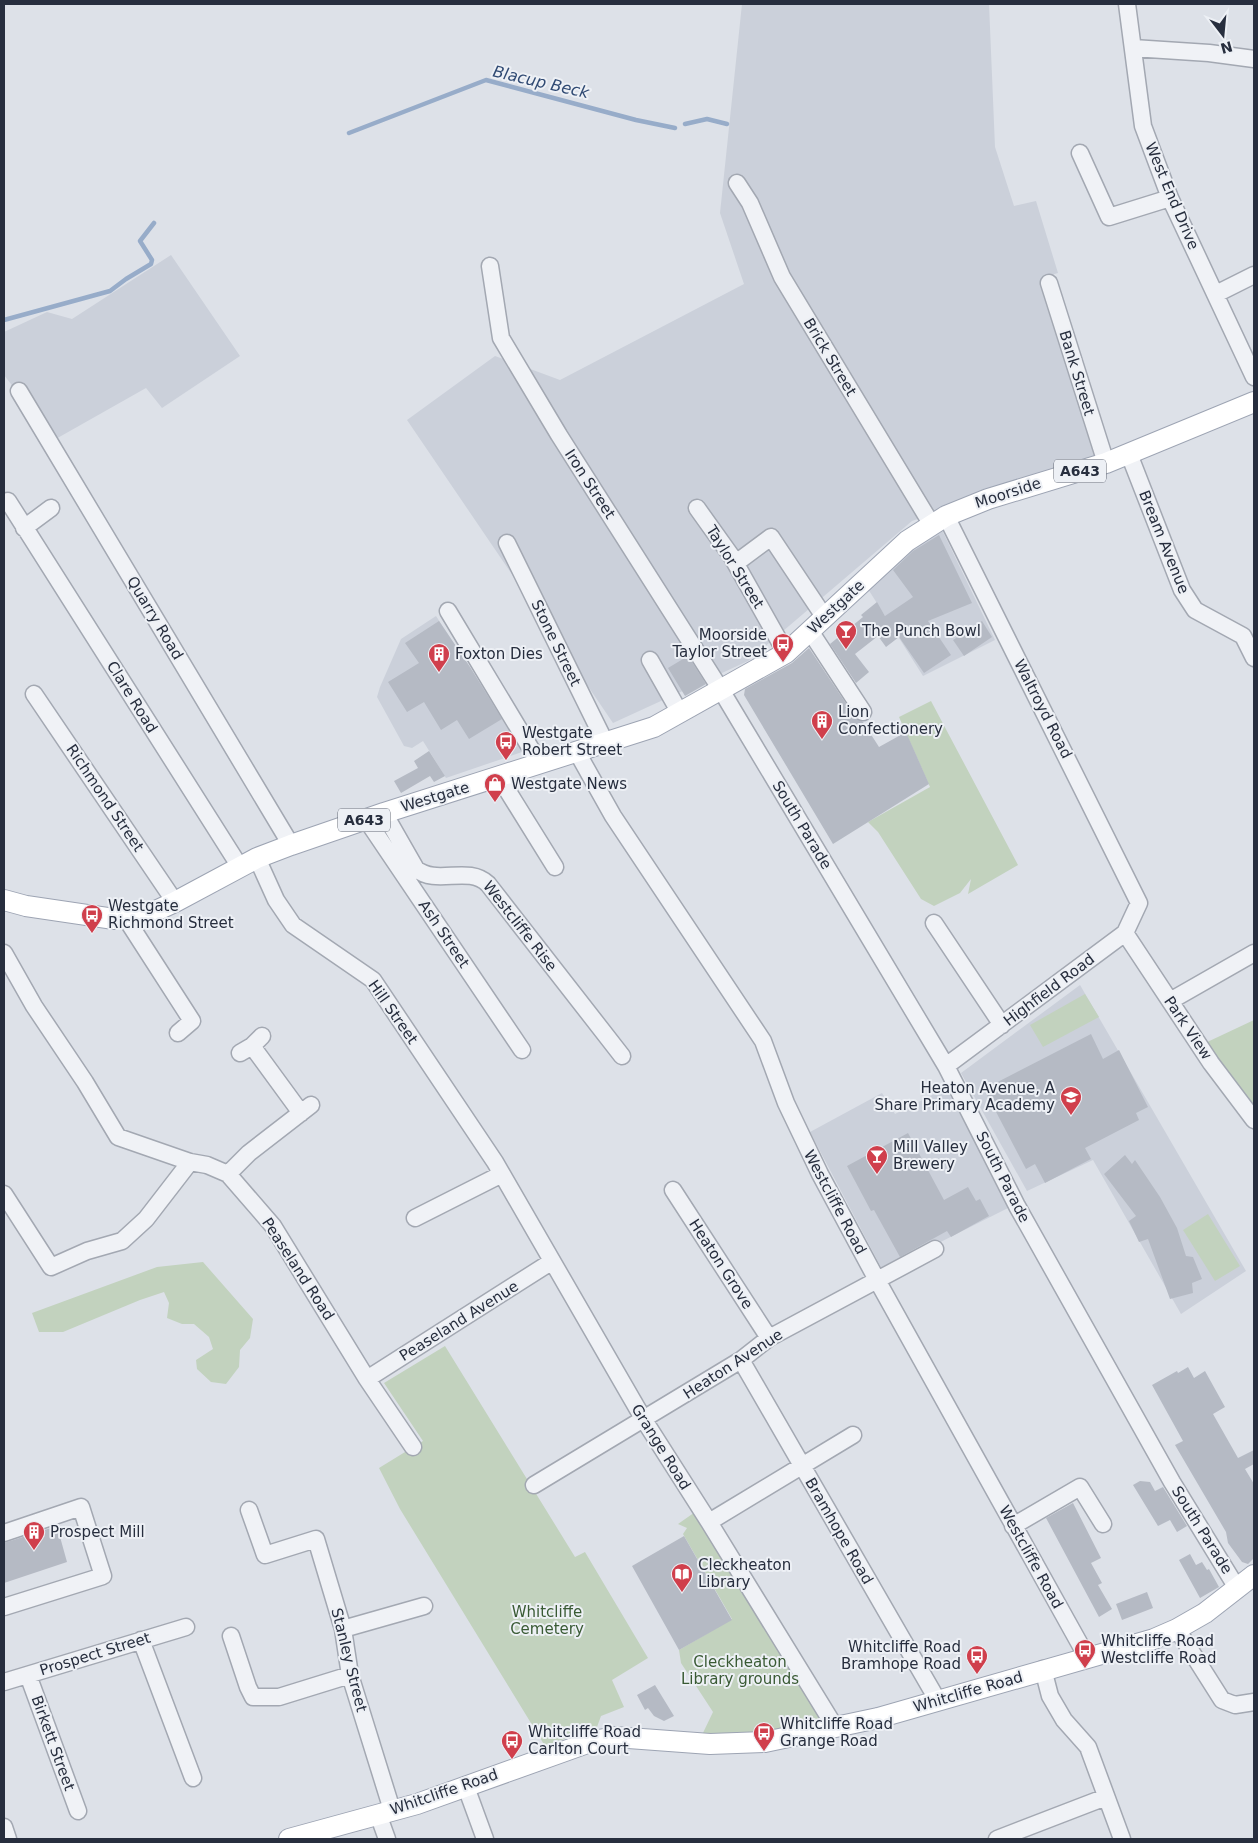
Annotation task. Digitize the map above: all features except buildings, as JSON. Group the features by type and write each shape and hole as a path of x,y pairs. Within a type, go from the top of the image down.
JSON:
{"main road":[{"name":"Moorside","path":"907,541 939,520 988,499 1106,463 1254,402"},
{"name":"Westgate","path":"4,900 26,906 114,919 149,914 248,862 291,845 375,816 606,744 654,727 786,653 907,541"},
{"name":"Whitcliffe Road","path":"291,1839 466,1787 574,1747 615,1737 710,1744 765,1742 878,1718 1154,1638 1177,1629 1205,1613 1254,1575"}],"street":[{"name":"West End Drive","path":"1127,4 1143,126 1170,198 1254,378"},
{"path":"1133,48 1209,53 1254,59"},
{"path":"1080,153 1109,217 1170,198"},
{"name":"Brick Street","path":"737,184 750,203 782,277 939,520"},
{"name":"Iron Street","path":"490,266 501,338 559,435 722,690"},
{"path":"1216,294 1254,275"},
{"name":"Bank Street","path":"1049,283 1106,463"},
{"name":"Quarry Road","path":"19,391 291,845"},
{"name":"Bream Avenue","path":"1129,454 1182,590 1195,610 1243,636 1254,658"},
{"name":"Clare Road","path":"8,501 24,528 248,862"},
{"path":"24,528 51,508"},
{"name":"Taylor Street","path":"697,508 736,563 786,653"},
{"name":"Waltroyd Road","path":"939,520 1139,903"},
{"path":"736,563 771,537 863,712"},
{"name":"Stone Street","path":"507,542 606,744"},
{"path":"448,610 540,764"},
{"path":"650,660 680,712"},
{"name":"South Parade","path":"722,690 946,1066 1017,1206 1172,1482 1237,1588"},
{"name":"Richmond Street","path":"34,694 175,902"},
{"name":"Westcliffe Road","path":"577,752 613,816 763,1041 786,1103 820,1174 1087,1657"},
{"path":"499,777 555,866"},
{"name":"Ash Street","path":"375,816 522,1050"},
{"name":"Westcliffe Rise","path":"375,816 422,874 430,876 472,875 481,877 622,1056"},
{"name":"Hill Street","path":"248,862 293,925 373,980 498,1168"},
{"name":"Highfield Road","path":"946,1066 1125,933 1139,903"},
{"path":"125,917 192,1021 178,1033"},
{"path":"934,923 1002,1025"},
{"name":"Park View","path":"1125,933 1211,1064 1254,1120"},
{"name":"Peaseland Road","path":"4,953 34,1006 85,1082 118,1137 190,1162 207,1165 228,1174 273,1226 367,1379 413,1447"},
{"path":"1170,1001 1254,953"},
{"path":"228,1174 249,1154 306,1109 251,1045"},
{"path":"4,1194 51,1267 87,1251 122,1241 146,1219 190,1162"},
{"path":"415,1218 498,1168"},
{"name":"Grange Road","path":"498,1168 644,1420 835,1727"},
{"name":"Heaton Grove","path":"673,1190 769,1338"},
{"name":"Heaton Avenue","path":"534,1485 741,1360 769,1338 935,1249"},
{"name":"Peaseland Avenue","path":"367,1379 551,1262"},
{"name":"Bramhope Road","path":"741,1360 938,1701"},
{"path":"709,1522 854,1435"},
{"path":"1013,1526 1080,1487 1103,1524"},
{"path":"4,1533 81,1507 103,1576 4,1607"},
{"name":"Stanley Street","path":"249,1510 265,1555 316,1539 343,1630 350,1675 385,1812 387,1839"},
{"path":"343,1630 424,1606"},
{"name":"Prospect Street","path":"4,1682 186,1627"},
{"path":"1177,1629 1222,1700 1235,1705 1254,1702"},
{"path":"230,1636 253,1697 279,1697 350,1675"},
{"path":"141,1640 192,1778"},
{"path":"1043,1670 1050,1696 1064,1720 1088,1747 1122,1839"},
{"name":"Birkett Street","path":"28,1675 78,1811"},
{"path":"466,1787 485,1839"},
{"path":"997,1839 1106,1797"},
{"path":"4,1827 8,1839"}],"shaded area":[{"path":"742,4 989,4 995,147 1014,206 1036,201 1058,273 1041,278 1096,455 912,521 748,661 613,723 407,420 495,356 560,380 744,284 720,213"},
{"path":"171,255 240,356 162,408 146,388 54,440 4,375 4,332 47,312 72,319"},
{"path":"942,530 995,640 923,676 868,589 911,548"},
{"path":"436,616 525,751 446,778 423,741 412,748 404,746 377,697 401,639"},
{"name":"Heaton Avenue, A Share Primary Academy","path":"1080,985 1246,1271 1181,1314 1093,1160 1027,1191 961,1073"},
{"path":"946,1088 1010,1207 883,1271 810,1132 882,1093 895,1114"}],"green space":[{"path":"931,701 1018,865 968,894 971,879 960,893 934,906 921,899 878,832 868,822 930,787 899,717"},
{"path":"1085,994 1099,1017 1043,1047 1030,1025"},
{"path":"1254,1020 1254,1108 1203,1044"},
{"path":"1208,1214 1240,1266 1215,1281 1183,1230"},
{"path":"203,1262 253,1319 250,1338 240,1350 239,1367 226,1384 211,1382 197,1369 196,1360 213,1349 209,1337 194,1324 182,1324 167,1318 169,1303 164,1292 63,1332 39,1332 32,1313 157,1267"},
{"name":"Whitcliffe Cemetery","path":"445,1346 575,1557 585,1552 648,1658 612,1680 624,1707 601,1716 597,1727 545,1746 400,1509 379,1468 423,1441 384,1383"},
{"name":"Cleckheaton Library grounds","path":"698,1510 826,1723 781,1732 702,1735 713,1712 681,1663 679,1650 732,1619 683,1534 687,1528 678,1524"}],"waterway":[{"name":"Blacup Beck","path":"349,133 486,80 636,120 675,128"},
{"name":"Blacup Beck","path":"685,124 707,119 727,124"},
{"name":"Blacup Beck","path":"4,320 110,291 151,264 152,260 140,241 154,223"}],"place":[{"name":"The Punch Bowl","path":"846,650"},
{"name":"Moorside Taylor Street","path":"783,663"},
{"name":"Foxton Dies","path":"439,673"},
{"name":"Lion Confectionery","path":"822,740"},
{"name":"Westgate Robert Street","path":"506,761"},
{"name":"Westgate News","path":"495,803"},
{"name":"Westgate Richmond Street","path":"92,934"},
{"name":"Heaton Avenue, A Share Primary Academy","path":"1071,1116"},
{"name":"Mill Valley Brewery","path":"877,1175"},
{"name":"Prospect Mill","path":"34,1551"},
{"name":"Cleckheaton Library","path":"682,1593"},
{"name":"Whitcliffe Road Westcliffe Road","path":"1085,1669"},
{"name":"Whitcliffe Road Bramhope Road","path":"977,1675"},
{"name":"Whitcliffe Road Grange Road","path":"764,1752"},
{"name":"Whitcliffe Road Carlton Court","path":"512,1760"}]}
